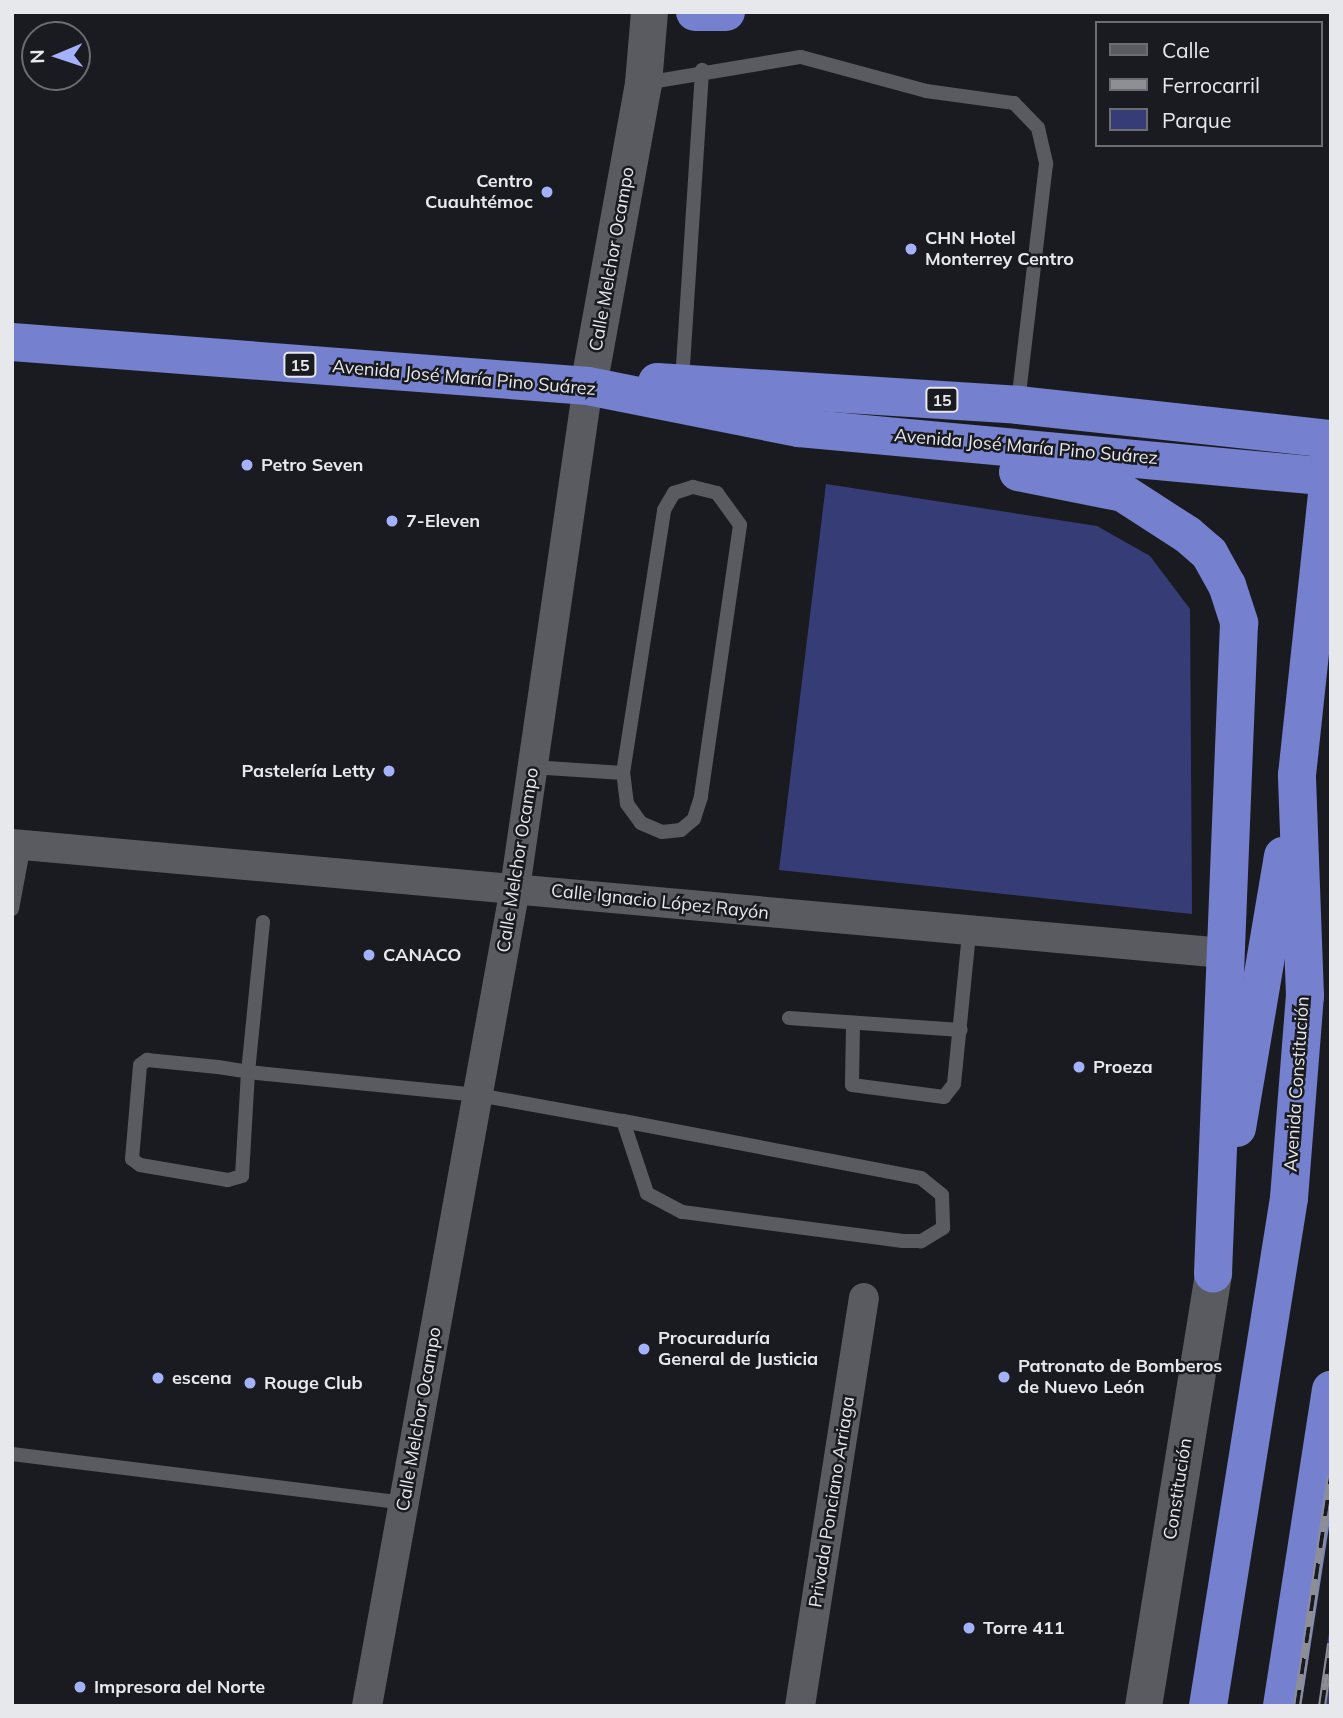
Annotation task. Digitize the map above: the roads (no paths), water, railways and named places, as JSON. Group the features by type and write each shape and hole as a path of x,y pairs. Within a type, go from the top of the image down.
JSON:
{"highway":[{"path":"695,12 726,12"},
{"name":"Avenida José María Pino Suárez","path":"12,342 589,386 799,428 1291,453 1331,477"},
{"name":"15","path":"589,386 682,381 1018,405 1291,453"},
{"path":"799,428 880,457 1069,478 1122,493 1209,553 1239,624 1223,953 1213,1273"},
{"path":"1291,453 1331,439"},
{"name":"Avenida Constitución","path":"1208,1706 1289,1198 1305,996 1297,775 1331,457"},
{"path":"1213,1273 1297,775"},
{"path":"1282,1706 1331,1390"}],"street":[{"name":"Calle Melchor Ocampo","path":"367,1706 515,888 589,386 643,83 649,12"},
{"name":"Calle Ignacio López Rayón","path":"18,845 515,888 969,933 1223,953"},
{"name":"Constitución","path":"1143,1706 1213,1273"},
{"name":"Privada Ponciano Arriaga","path":"800,1706 864,1298"}],"lane":[{"path":"643,83 702,70 801,57 926,91 1014,103 1038,128 1046,164 1018,405"},
{"path":"682,381 702,70"},
{"path":"693,487 718,493 740,525 694,819 681,830 662,832 641,823 626,804 623,773 664,510 674,493 693,487"},
{"path":"532,767 623,773"},
{"path":"12,909 18,845"},
{"path":"263,922 248,1072 242,1176 228,1180 132,1159 140,1065 146,1060 248,1072 478,1095 622,1121 921,1178 942,1195 943,1228 921,1241 903,1241 682,1212 647,1193 622,1121"},
{"path":"853,1026 852,1085 929,1100 944,1097 954,1084 969,933"},
{"path":"789,1018 853,1026 961,1030"},
{"path":"12,1454 404,1503"}],"railway":[{"path":"1297,1706 1331,1477"},
{"path":"1322,1706 1331,1644"}],"place":[{"name":"Centro Cuauhtémoc","path":"547,192"},
{"name":"CHN Hotel Monterrey Centro","path":"911,249"},
{"name":"Petro Seven","path":"247,465"},
{"name":"7-Eleven","path":"392,521"},
{"name":"Pastelería Letty","path":"389,771"},
{"name":"CANACO","path":"369,955"},
{"name":"Proeza","path":"1079,1067"},
{"name":"Procuraduría General de Justicia","path":"644,1349"},
{"name":"Patronato de Bomberos de Nuevo León","path":"1004,1377"},
{"name":"escena","path":"158,1378"},
{"name":"Rouge Club","path":"250,1383"},
{"name":"Torre 411","path":"969,1628"},
{"name":"Impresora del Norte","path":"80,1687"}]}
